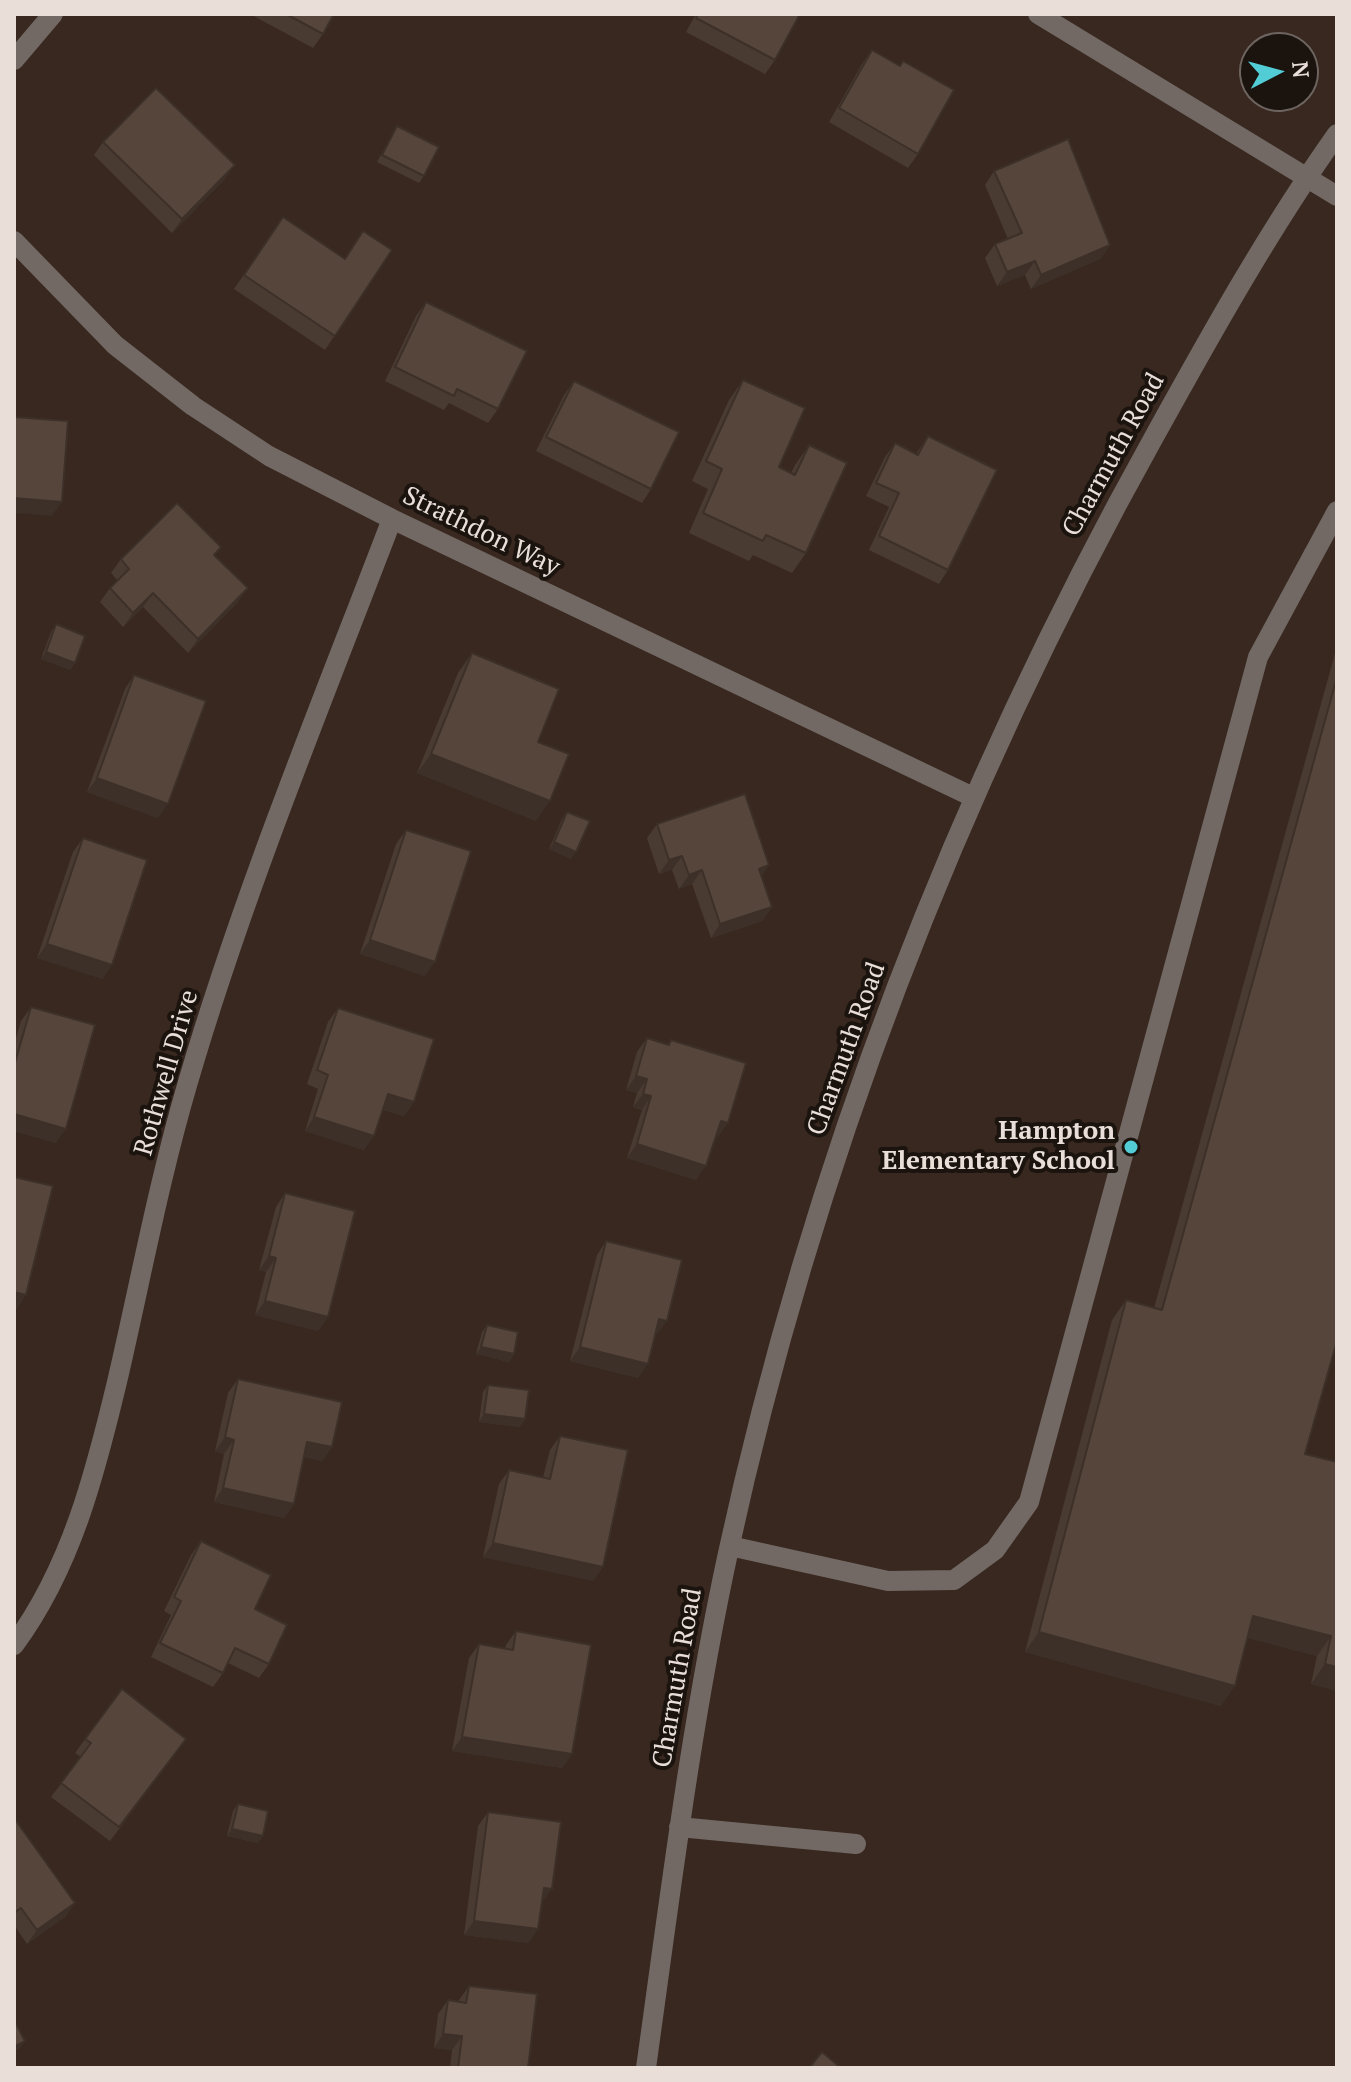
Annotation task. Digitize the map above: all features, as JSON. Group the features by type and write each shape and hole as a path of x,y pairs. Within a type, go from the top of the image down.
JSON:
{"street":[{"path":"14,60 53,14"},
{"path":"1038,14 1308,175 1337,196"},
{"name":"Charmuth Road","path":"646,2068 692,1733 730,1546 808,1243 886,1011 973,797 1085,560 1195,364 1308,175 1337,134"},
{"name":"Strathdon Way","path":"14,241 115,345 193,406 269,456 392,519 973,797"},
{"path":"730,1546 888,1581 954,1580 995,1550 1029,1502 1258,657 1337,511"},
{"name":"Rothwell Drive","path":"14,1645 31,1622 72,1542 101,1448 196,1056 233,939 392,519"},
{"path":"679,1827 856,1844"}],"building":[{"path":"286,14 334,14 323,34"},
{"path":"698,14 800,14 775,60 696,18"},
{"path":"872,50 900,66 903,61 954,90 918,154 839,108"},
{"path":"156,88 235,165 182,219 103,142"},
{"path":"397,126 439,147 424,176 382,155"},
{"path":"1068,139 1110,245 1041,275 1035,261 1007,272 995,244 1022,233 994,171"},
{"path":"283,217 345,259 363,231 392,250 335,336 244,275"},
{"path":"426,302 527,351 498,409 457,389 454,396 395,367"},
{"path":"743,380 805,408 779,467 795,475 809,445 847,463 806,553 766,535 763,541 703,513 722,469 706,461"},
{"path":"574,381 679,432 651,489 546,437"},
{"path":"14,417 68,421 62,502 14,498"},
{"path":"928,436 997,470 948,570 879,536 899,493 876,483 895,443 918,455"},
{"path":"177,503 221,547 214,555 248,588 198,639 153,593 133,613 110,588 129,569 121,559"},
{"path":"56,624 85,636 75,663 46,652"},
{"path":"472,653 559,689 538,742 569,754 550,801 431,754"},
{"path":"134,675 206,701 168,804 97,778"},
{"path":"1337,677 1337,1341 1305,1454 1337,1462 1337,1667 1325,1664 1331,1636 1253,1616 1235,1686 1039,1632 1126,1300 1162,1310"},
{"path":"745,794 769,865 759,869 772,907 720,924 702,870 689,875 682,856 669,860 657,824"},
{"path":"567,812 590,821 576,852 554,842"},
{"path":"406,830 471,851 435,962 370,940"},
{"path":"83,838 147,860 112,965 47,944"},
{"path":"31,1007 95,1025 66,1129 14,1114 14,1066"},
{"path":"338,1008 434,1039 414,1102 388,1094 374,1136 314,1117 328,1075 317,1070"},
{"path":"647,1038 669,1045 671,1040 746,1063 728,1123 721,1121 706,1166 637,1144 651,1096 643,1094 647,1079 636,1076"},
{"path":"14,1177 53,1186 26,1295 14,1292"},
{"path":"285,1193 355,1211 328,1317 265,1301 276,1258 269,1256"},
{"path":"606,1241 682,1260 667,1321 659,1319 648,1364 580,1347"},
{"path":"487,1325 518,1332 514,1354 481,1347"},
{"path":"238,1379 342,1402 332,1447 307,1442 294,1504 223,1488 234,1440 225,1437"},
{"path":"488,1385 529,1390 525,1419 484,1414"},
{"path":"560,1436 628,1450 603,1567 493,1543 509,1470 550,1479"},
{"path":"201,1541 271,1575 255,1609 287,1625 269,1664 235,1648 223,1673 160,1643 181,1601 174,1597"},
{"path":"516,1631 591,1645 572,1754 462,1737 479,1644 513,1650"},
{"path":"122,1689 186,1739 119,1827 61,1783 91,1743 85,1739"},
{"path":"238,1804 268,1811 263,1836 232,1829"},
{"path":"488,1812 561,1822 552,1889 544,1888 538,1929 474,1921"},
{"path":"14,1818 75,1903 37,1930 21,1908 14,1913"},
{"path":"469,1986 537,1994 528,2068 458,2068 462,2036 443,2034 448,2000 466,2003"},
{"path":"14,2020 25,2041 14,2047"},
{"path":"822,2052 841,2068 809,2068"}],"place":[{"name":"Hampton Elementary School","path":"1131,1147"}]}
